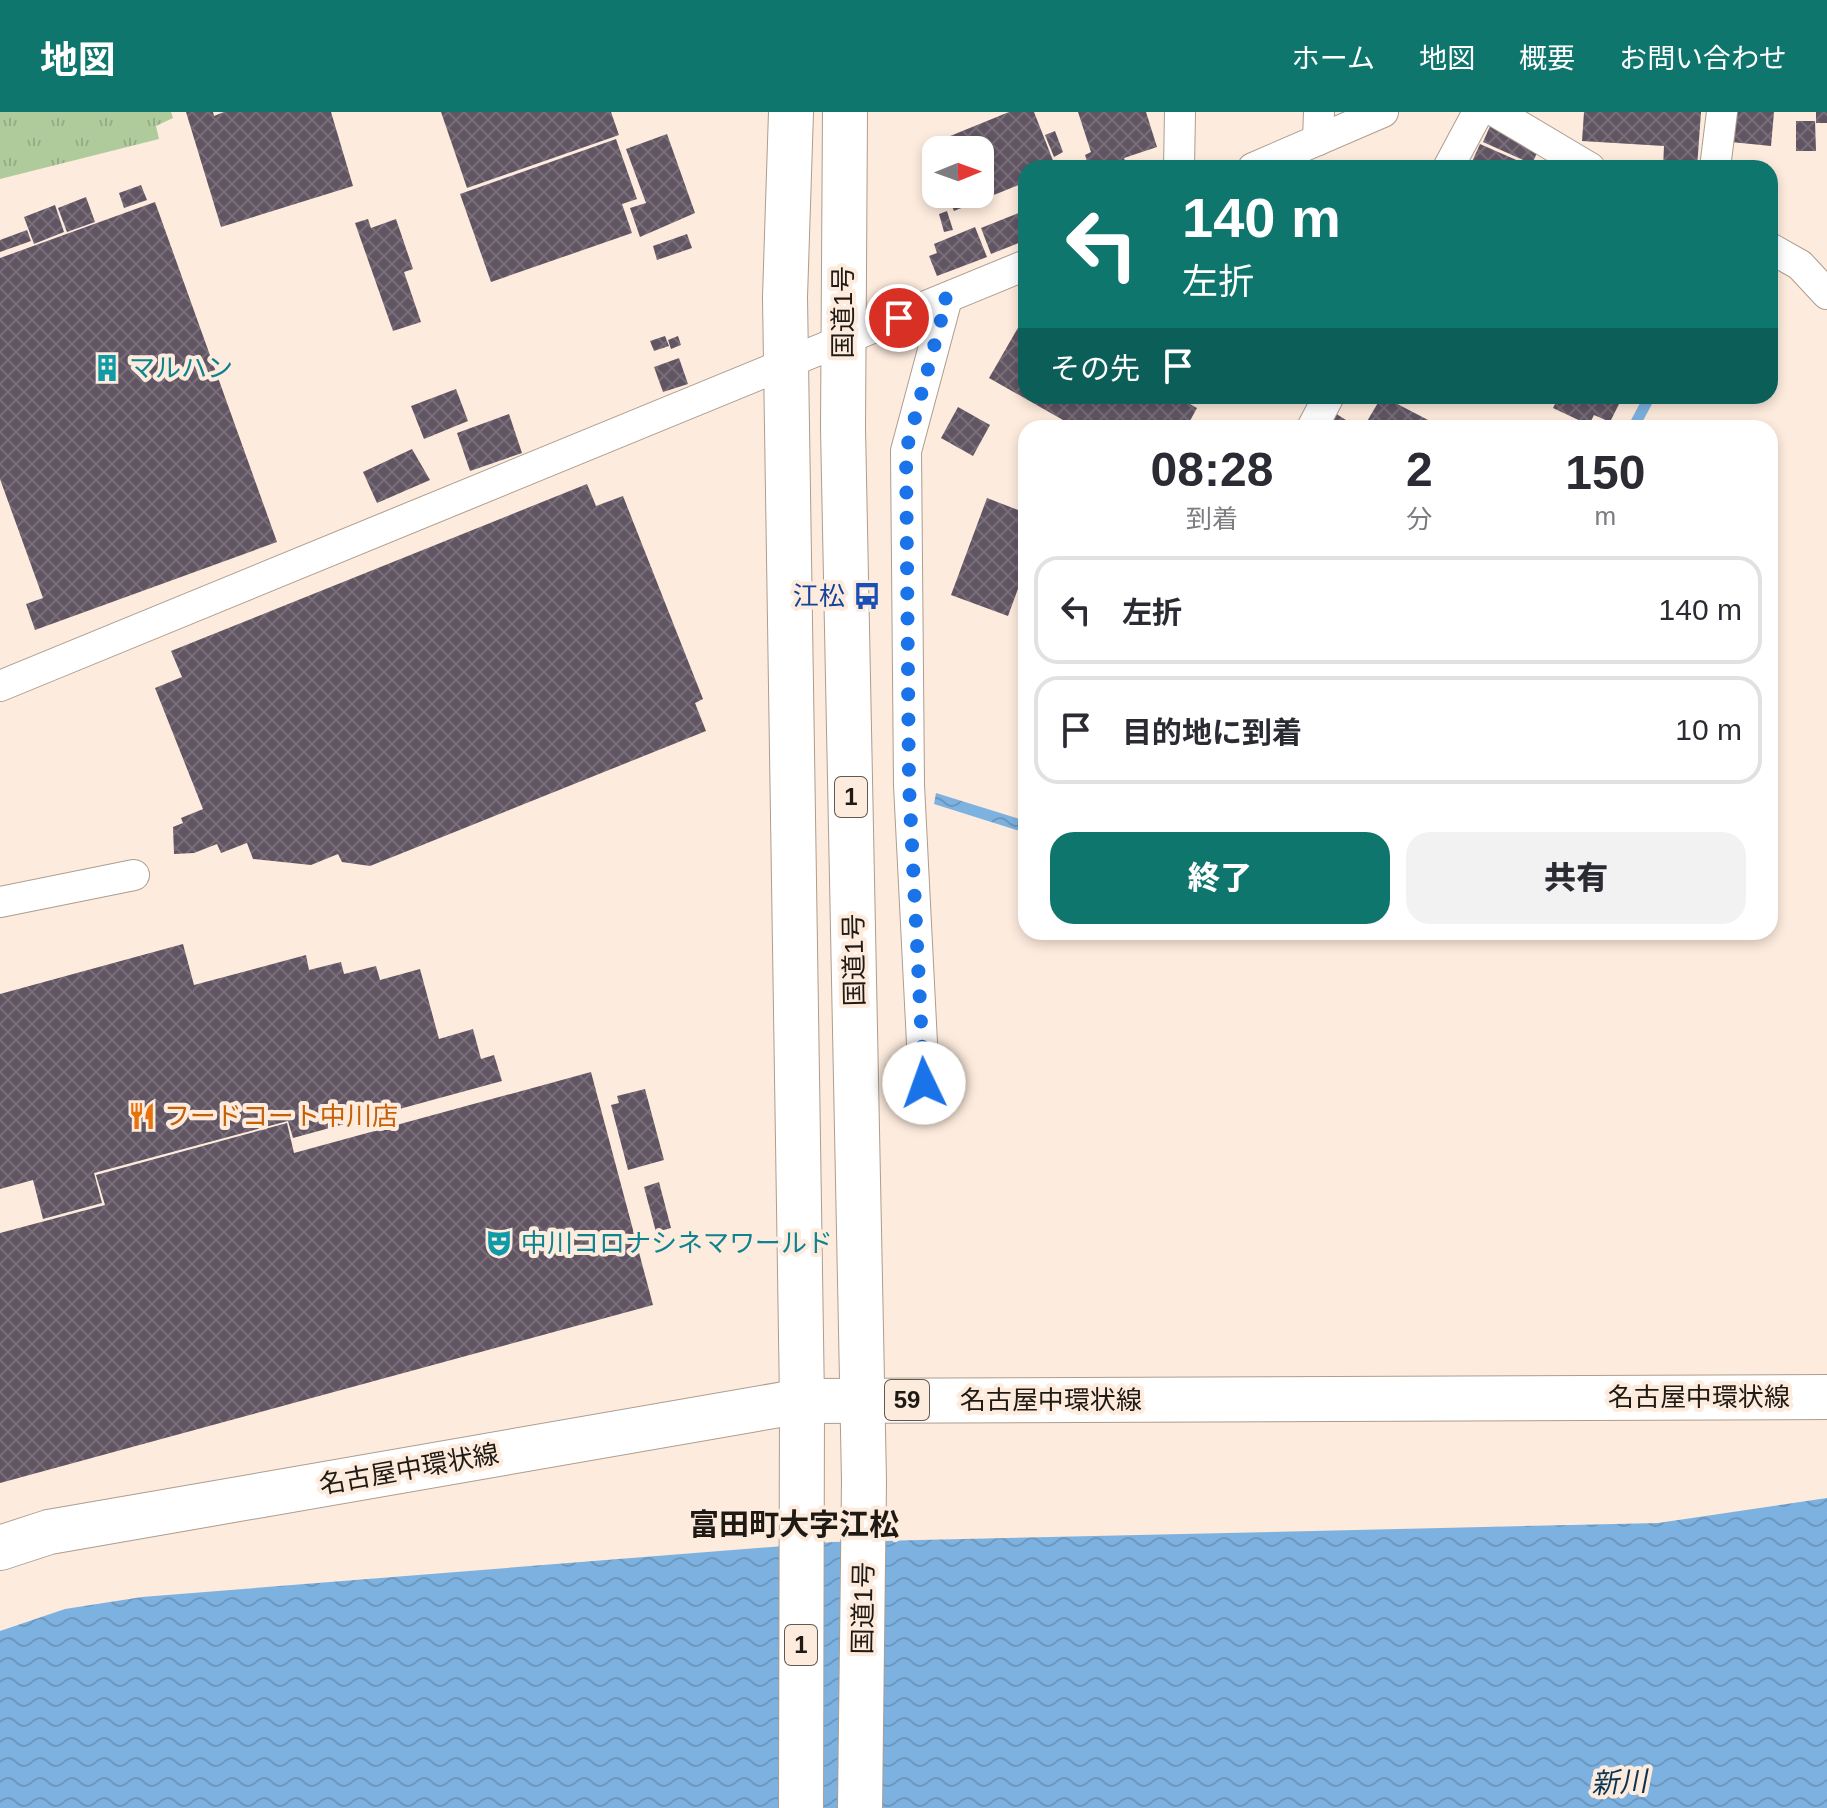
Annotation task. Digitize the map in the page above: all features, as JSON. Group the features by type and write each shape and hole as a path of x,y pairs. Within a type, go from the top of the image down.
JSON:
{"main road":[{"name":"1","path":"791,112 786,365 802,1401 801,1808"},
{"name":"国道1号","path":"845,112 842,342 864,1481 860,1808"},
{"name":"名古屋中環状線","path":"0,1548 49,1532 802,1401 1827,1397"}],"street":[{"path":"1179,160 1180,112"},
{"path":"1265,160 1318,126 1383,112"},
{"path":"1452,160 1478,112"},
{"path":"1496,112 1577,160"},
{"path":"1716,160 1722,112"},
{"path":"1778,253 1800,265 1827,294"},
{"path":"0,686 1018,268"},
{"path":"924,1083 909,785 906,451 947,298"},
{"path":"0,902 134,875"}],"green space":[{"path":"0,112 171,112 173,118 156,126 159,139 0,179"}],"water":[{"path":"936,793 1018,819 1018,830 934,804"},
{"name":"新川","path":"1827,1498 1827,1808 0,1808 0,1631 65,1609 142,1597 833,1542 1658,1523"}],"building":[{"path":"186,112 213,112 214,116 224,112 331,112 353,186 221,227"},
{"path":"441,112 611,112 619,135 467,188"},
{"path":"1009,112 1034,112 1053,160 1018,160 1018,185 994,195 994,136 950,136"},
{"path":"1078,112 1146,112 1157,147 1125,160 1087,160 1085,155 1091,152"},
{"path":"1584,112 1701,112 1698,160 1663,160 1664,146 1582,141"},
{"path":"1734,112 1774,112 1771,146 1731,142"},
{"path":"1816,112 1827,112 1827,123 1816,123"},
{"path":"1796,121 1815,121 1816,151 1796,151"},
{"path":"1491,124 1540,146 1534,160 1523,160 1483,142"},
{"path":"1055,131 1063,152 1054,157 1045,135"},
{"path":"667,134 695,213 640,237 630,208 646,203 626,149"},
{"path":"616,139 637,199 622,204 632,233 491,282 460,194"},
{"path":"1480,144 1517,160 1473,160"},
{"path":"141,185 147,200 124,208 119,193"},
{"path":"86,197 95,222 67,232 58,208"},
{"name":"マルハン","path":"155,202 277,542 35,630 26,604 43,598 0,479 0,258"},
{"path":"55,205 64,232 34,244 24,217"},
{"path":"947,211 953,230 944,232 939,214"},
{"path":"1018,213 1018,243 991,254 981,228"},
{"path":"368,219 371,228 396,219 413,269 404,272 421,322 393,331 355,223"},
{"path":"975,227 987,257 937,276 929,256 937,253 934,244"},
{"path":"27,230 31,241 0,252 0,240"},
{"path":"687,234 692,248 657,260 653,246"},
{"path":"1018,328 1018,394 989,378"},
{"path":"665,336 669,346 654,351 650,341"},
{"path":"678,336 681,345 671,349 668,340"},
{"path":"679,358 688,384 663,392 654,367"},
{"path":"456,389 468,421 424,439 411,406"},
{"path":"1035,404 1190,404 1197,408 1190,420 1063,420"},
{"path":"1377,404 1397,404 1428,420 1368,420"},
{"path":"1555,404 1619,404 1611,420 1594,415 1592,420 1578,420 1553,408"},
{"path":"958,407 990,425 973,456 941,438"},
{"path":"1330,410 1346,420 1324,420"},
{"path":"509,414 522,453 470,471 457,433"},
{"path":"412,449 430,480 377,503 363,472"},
{"path":"587,484 596,506 623,496 703,699 695,703 706,731 370,866 342,862 338,854 311,865 253,859 247,843 221,853 217,844 194,853 174,854 173,827 183,823 181,818 203,809 155,688 182,677 171,651"},
{"path":"987,498 1018,510 1018,589 1008,616 951,595"},
{"path":"183,944 194,985 306,955 309,970 341,962 344,974 376,966 380,980 420,969 439,1039 473,1029 481,1059 494,1055 502,1081 293,1138 288,1121 94,1173 102,1203 43,1219 33,1180 0,1189 0,994"},
{"path":"591,1072 653,1305 0,1483 0,1233 105,1205 96,1175 287,1123 294,1153"},
{"path":"645,1089 664,1160 628,1170 611,1105 619,1103 617,1096"},
{"path":"659,1182 671,1228 656,1232 644,1187"}],"waterway":[{"path":"1637,420 1646,404"}],"place":[{"name":"マルハン","path":"107,368"},
{"name":"江松","path":"867,596"},
{"name":"フードコート中川店","path":"142,1116"},
{"name":"中川コロナシネマワールド","path":"499,1243"}],"district":[{"name":"富田町大字江松","path":"794,1525"}],"route":[{"path":"899,318 947,298 906,451 909,785 924,1083"}]}
